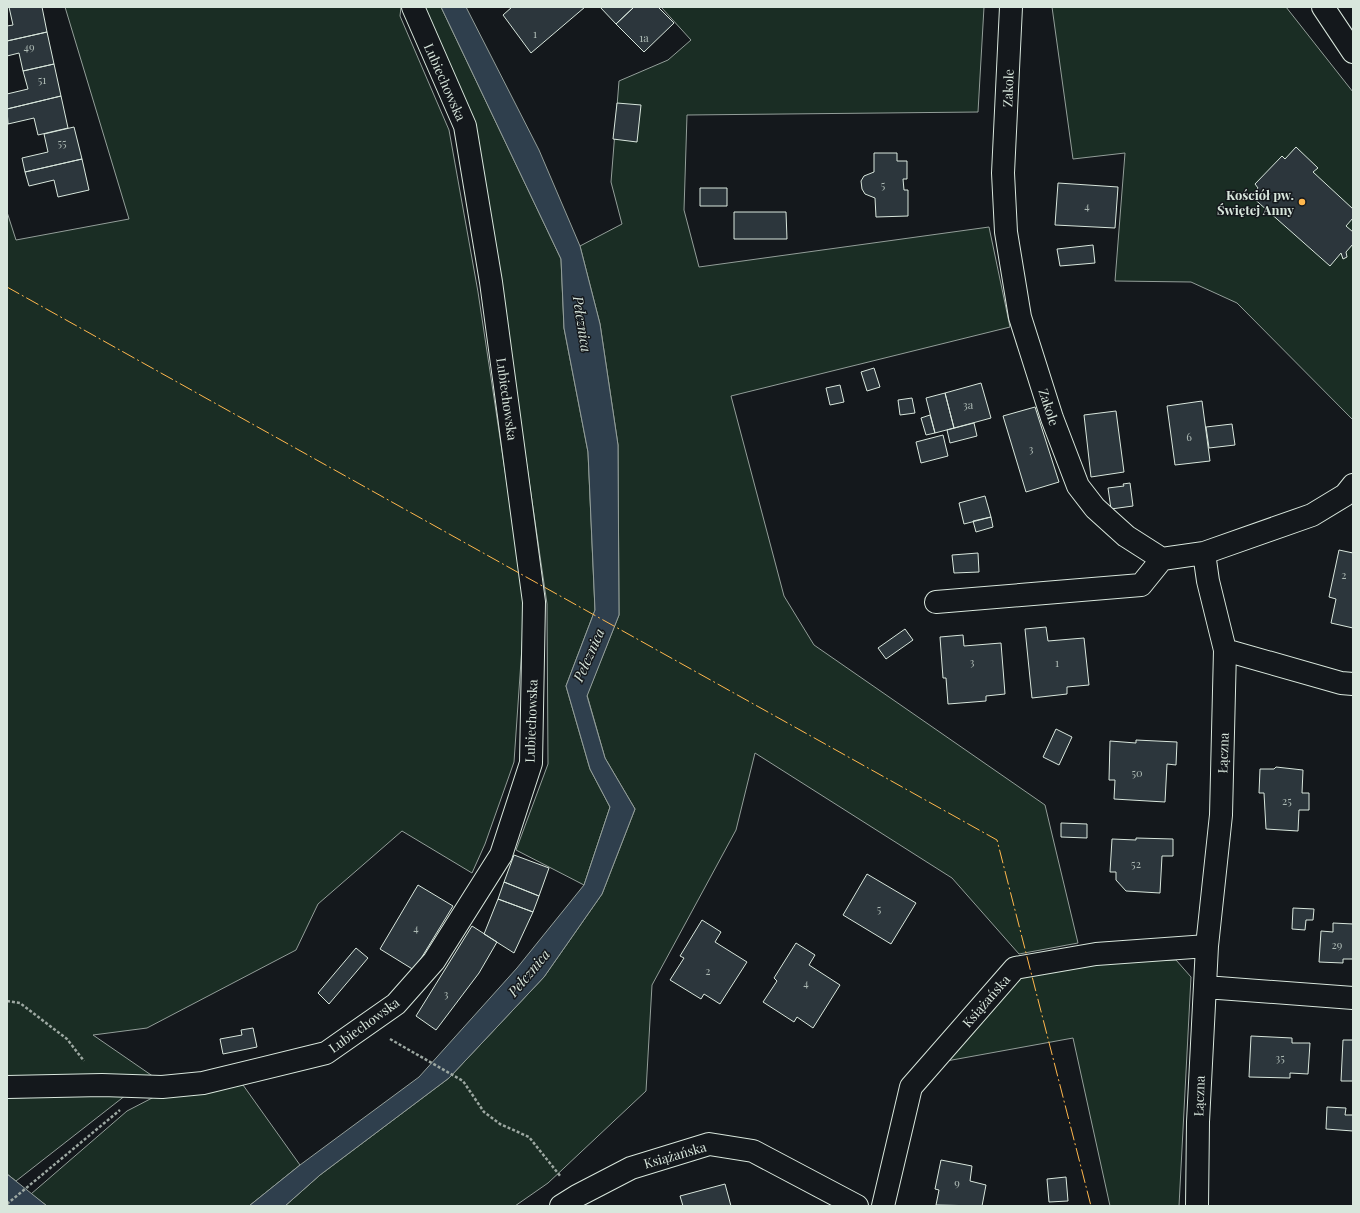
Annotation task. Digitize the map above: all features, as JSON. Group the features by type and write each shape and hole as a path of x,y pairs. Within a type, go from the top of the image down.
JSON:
{"street":[{"name":"Lubiechowska","path":"7,1087 102,1085 162,1087 203,1083 326,1053 396,1004 434,962 501,855 531,763 534,602 491,282 465,126 413,7"},
{"name":"Zakole","path":"1011,7 1003,173 1006,232 1020,317 1052,418 1078,486 1096,508 1126,536 1162,559"},
{"path":"1323,7 1353,52"},
{"path":"936,602 1141,585 1162,559 1204,553 1312,515 1345,495 1353,485"},
{"name":"Łączna","path":"1197,1206 1207,946 1221,815 1226,650 1208,581 1204,553"},
{"path":"1226,650 1341,683 1353,684"},
{"name":"Książańska","path":"883,1206 911,1087 1015,968 1096,954 1207,946"},
{"path":"1205,987 1353,998"},
{"name":"Książańska","path":"569,1201 631,1168 709,1144 753,1152 857,1206"}],"path":[{"path":"7,1001 20,1003 67,1039 102,1085"},
{"path":"411,1051 463,1081 484,1112 500,1124 530,1137 569,1201"},
{"path":"7,1204 122,1108"}],"green space":[{"path":"65,7 401,7 400,16 449,130 478,292 525,603 514,762 485,844 472,873 402,831 318,904 296,950 147,1028 93,1035 154,1077 7,1077 7,212 16,240 129,219"},
{"path":"423,7 441,7 561,259 564,328 588,452 595,610 566,686 590,769 610,807 584,885 516,850 548,764 547,604 500,281"},
{"path":"661,7 984,7 978,112 687,115 684,210 699,267 989,227 1010,327 731,396 784,596 814,645 1045,805 1078,943 1019,954 952,878 755,753 736,830 652,985 646,1091 548,1183 515,1206 285,1206 320,1175 449,1078 544,977 602,894 635,809 605,758 587,695 619,615 618,445 600,324 580,246 622,224 611,182 619,81 668,60 691,40"},
{"path":"1052,7 1286,7 1353,92 1353,420 1237,303 1191,282 1115,281 1125,153 1073,159"},
{"path":"1176,960 1191,977 1179,1206 1110,1206 1073,1038 941,1062 1025,974 1081,963"},
{"path":"243,1085 300,1165 249,1206 47,1206 31,1194 127,1111 154,1097"},
{"path":"126,1095 16,1181 7,1174 7,1098"}],"water":[{"name":"Pełcznica","path":"441,7 466,7 539,150 580,246 600,324 618,445 619,615 587,696 605,758 635,809 602,894 544,977 449,1078 320,1175 285,1206 249,1206 300,1165 419,1077 517,968 584,885 610,807 590,769 566,686 595,610 588,452 564,328 561,259"},
{"path":"7,1174 47,1206 10,1206 7,1204"}],"building":[{"path":"9,7 42,7 47,32 7,41 7,26 13,25"},
{"path":"512,7 585,7 531,53 503,15"},
{"path":"600,7 634,7 616,24"},
{"path":"634,7 658,7 674,23 644,52 616,24"},
{"path":"47,32 54,64 23,71 19,53 7,56 7,41"},
{"path":"54,64 61,96 7,109 7,94 28,89 23,71"},
{"path":"61,96 68,128 38,135 34,118 8,124 7,109"},
{"path":"617,103 641,105 637,142 613,139"},
{"path":"74,127 82,159 25,172 22,158 48,152 44,134"},
{"name":"Kościół pw. Świętej Anny","path":"1296,147 1318,168 1313,172 1353,209 1353,218 1346,226 1353,232 1353,244 1346,252 1347,257 1343,259 1341,253 1330,266 1251,196 1258,188 1255,184 1282,156 1285,159"},
{"path":"874,153 897,153 897,161 907,161 907,179 903,179 904,190 908,190 908,216 876,217 875,198 865,194 862,189 861,181 864,176 874,172"},
{"path":"82,159 89,190 58,197 54,180 29,186 25,172"},
{"path":"1058,183 1118,187 1115,228 1055,225"},
{"path":"700,188 727,188 727,206 700,206"},
{"path":"734,212 786,212 787,239 734,239"},
{"path":"1093,245 1095,263 1060,266 1057,249"},
{"path":"874,368 880,387 867,391 861,372"},
{"path":"981,383 991,418 954,428 945,393"},
{"path":"840,385 844,402 830,405 826,388"},
{"path":"945,393 954,428 935,433 926,398"},
{"path":"912,398 915,413 900,415 898,400"},
{"path":"1202,401 1210,461 1175,465 1167,406"},
{"path":"1035,407 1059,482 1026,492 1003,416"},
{"path":"1116,411 1124,472 1091,477 1084,415"},
{"path":"930,415 935,433 926,435 921,418"},
{"path":"974,423 977,436 950,443 947,430"},
{"path":"1232,424 1235,445 1209,448 1206,427"},
{"path":"943,435 948,456 921,463 916,442"},
{"path":"1130,483 1133,506 1111,509 1108,488 1124,486 1123,484"},
{"path":"985,496 991,517 964,524 959,503"},
{"path":"991,517 993,527 976,532 973,521"},
{"path":"1339,550 1353,553 1353,628 1331,623 1336,599 1329,597"},
{"path":"978,553 979,572 954,573 952,555"},
{"path":"1046,627 1048,641 1084,638 1089,685 1067,687 1067,694 1032,698 1025,629"},
{"path":"905,629 913,640 886,659 878,648"},
{"path":"963,635 964,646 1001,643 1005,694 986,696 986,701 948,704 946,678 943,678 940,637"},
{"path":"1056,729 1072,737 1059,765 1043,757"},
{"path":"1136,740 1177,742 1176,765 1167,764 1165,802 1114,799 1115,780 1109,780 1110,741 1136,743"},
{"path":"1276,767 1303,770 1302,793 1309,793 1309,810 1299,810 1298,831 1266,829 1264,793 1259,793 1260,769 1274,769"},
{"path":"1061,823 1087,824 1087,838 1061,837"},
{"path":"1136,838 1173,839 1173,856 1162,856 1160,893 1126,891 1116,880 1116,872 1110,872 1112,839 1136,840"},
{"path":"514,855 549,868 539,896 504,882"},
{"path":"867,874 916,903 891,944 843,915"},
{"path":"504,882 539,896 533,912 498,899"},
{"path":"418,885 453,906 414,970 380,949"},
{"path":"498,899 533,912 514,953 484,934"},
{"path":"1293,908 1314,909 1313,920 1306,920 1305,930 1292,929"},
{"path":"702,920 721,932 715,942 747,962 720,1004 704,994 701,999 670,980 684,958 680,956"},
{"path":"1333,923 1353,924 1353,959 1343,959 1343,963 1319,962 1321,931 1333,932"},
{"path":"472,926 497,942 479,973 436,1030 416,1016"},
{"path":"796,943 815,955 809,965 840,985 813,1028 797,1017 794,1022 763,1002 777,981 774,978"},
{"path":"356,948 368,958 329,1004 318,993"},
{"path":"253,1028 257,1047 223,1054 220,1039 242,1035 241,1030"},
{"path":"1251,1036 1292,1038 1292,1043 1310,1043 1308,1074 1290,1073 1290,1078 1249,1077"},
{"path":"1343,1040 1353,1040 1353,1081 1341,1081"},
{"path":"1327,1107 1346,1108 1345,1115 1353,1115 1353,1131 1326,1129"},
{"path":"941,1160 972,1166 970,1181 986,1185 982,1206 936,1205 939,1190 935,1189"},
{"path":"1066,1177 1068,1201 1049,1202 1047,1179"},
{"path":"725,1184 731,1206 683,1206 680,1196"}],"power":[{"path":"7,287 997,840 1091,1206"}],"place":[{"name":"Kościół pw. Świętej Anny","path":"1302,202"}]}
